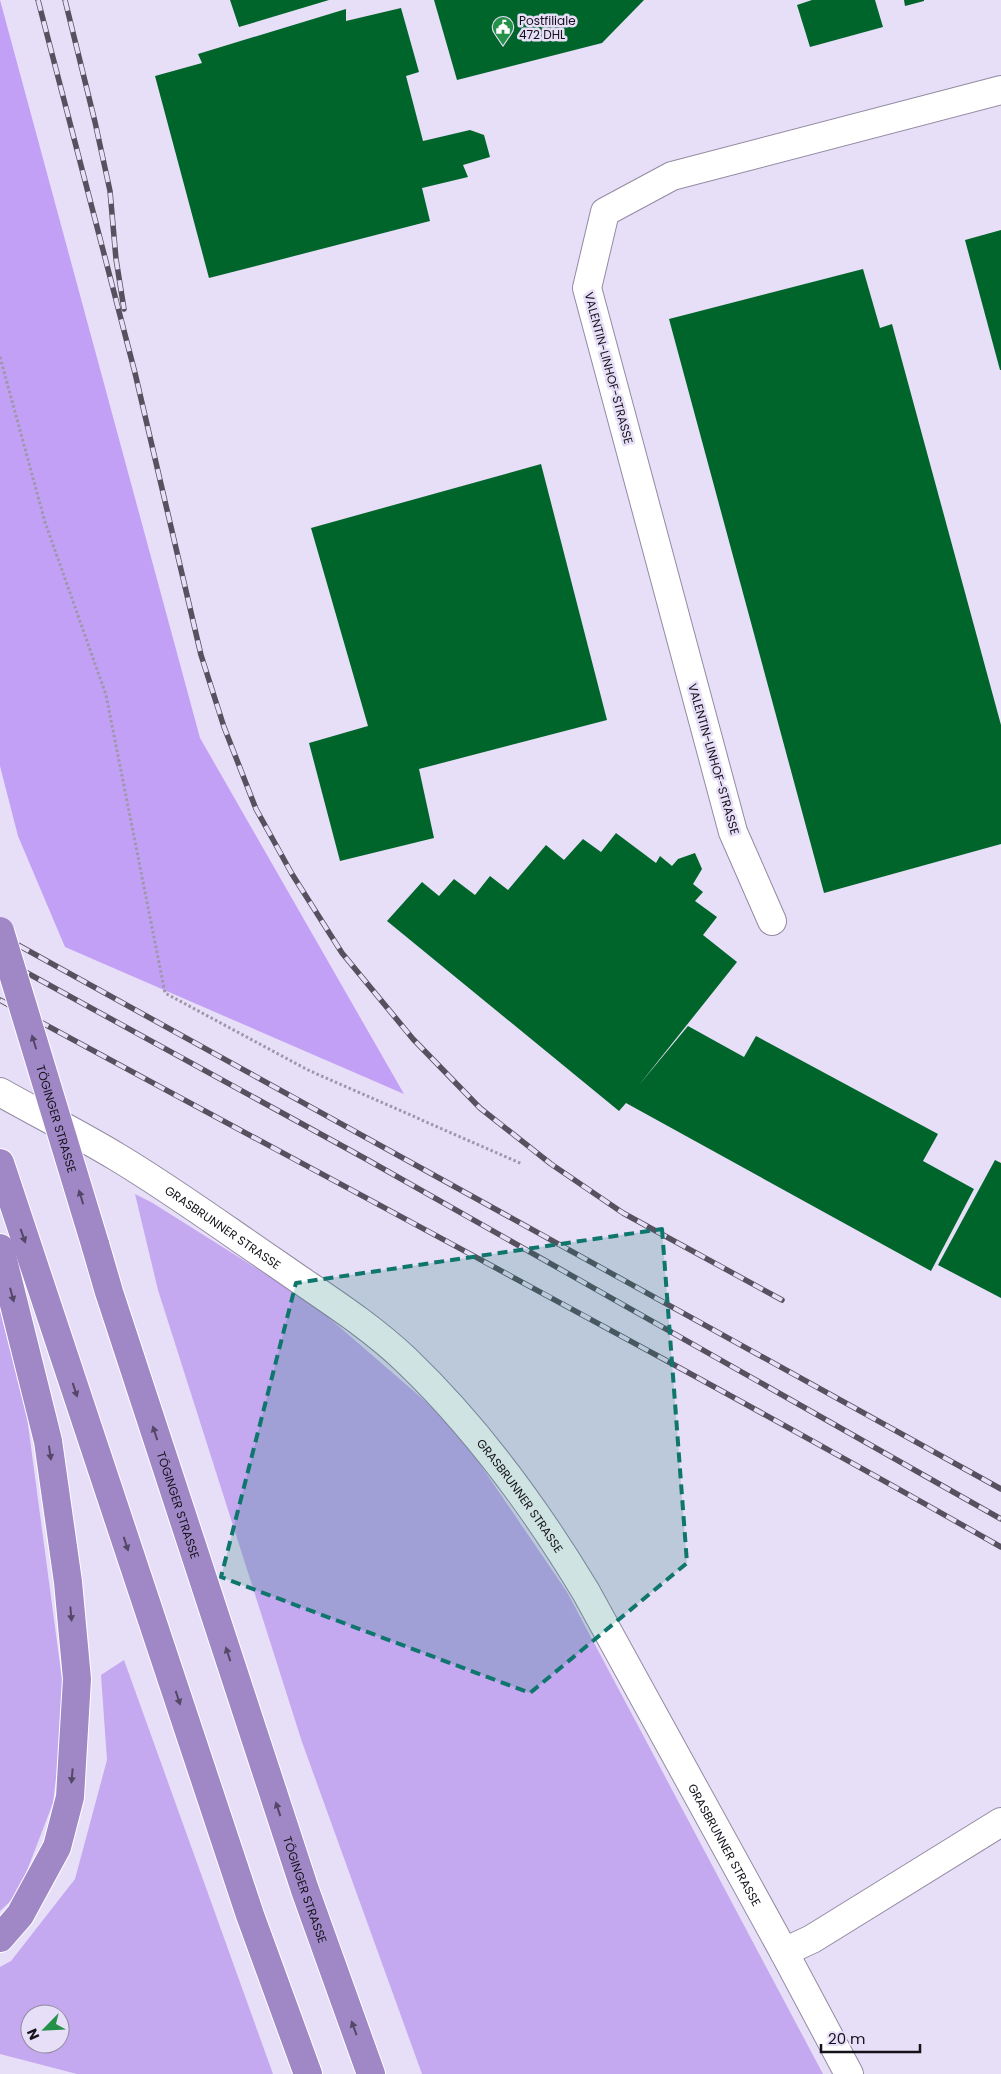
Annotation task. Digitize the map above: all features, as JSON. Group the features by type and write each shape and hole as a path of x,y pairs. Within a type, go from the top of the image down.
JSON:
{"highway":[{"name":"TÖGINGER STRASSE","path":"0,931 109,1292 305,1890 371,2074"},
{"path":"0,1163 250,1914 308,2074"},
{"path":"0,1219 8,1190"},
{"path":"0,1248 48,1441 68,1582 77,1679 70,1797 57,1847 20,1916 0,1938"}],"street":[{"name":"VALENTIN-LINHOF-STRASSE","path":"772,921 733,832 587,288 606,212 672,176 1001,90"},
{"name":"GRASBRUNNER STRASSE","path":"0,1092 118,1158 368,1326 439,1393 500,1465 552,1536 637,1683 849,2074"},
{"path":"784,1952 812,1940 1001,1822"}],"path":[{"path":"0,356 45,522 106,695 165,993 308,1070 522,1164"}],"highlighted area":[{"path":"662,1229 687,1563 530,1693 221,1577 296,1283"}],"shaded area":[{"path":"0,0 200,738 404,1094 65,947 18,836 0,766"},
{"path":"135,1194 151,1202 313,1304 454,1426 567,1592 823,2074 422,2074 302,1742 158,1290"},
{"path":"0,1310 27,1417 65,1702 53,1803 18,1894 0,1911"},
{"path":"124,1660 273,2074 77,2074 0,2054 0,1967 11,1961 75,1879 107,1760 101,1675"}],"building":[{"path":"230,0 329,0 239,27"},
{"path":"434,0 644,0 602,43 457,80"},
{"path":"812,0 875,0 883,27 810,47 797,5"},
{"path":"904,0 924,0 924,1 905,6"},
{"path":"401,8 419,72 406,76 423,141 470,130 484,135 490,157 463,165 468,177 422,188 430,221 209,278 155,76 202,63 198,54 346,9 346,21"},
{"path":"1001,230 1001,370 1000,370 965,240"},
{"path":"863,269 880,328 892,324 1001,725 1001,844 824,893 669,319"},
{"path":"541,464 607,720 419,769 434,838 340,861 309,743 368,726 311,528"},
{"path":"616,833 656,863 660,856 672,866 678,859 695,853 702,869 693,884 703,892 695,901 717,917 703,935 737,962 639,1085 688,1026 744,1057 756,1036 938,1134 923,1161 974,1189 931,1271 626,1103 619,1111 387,921 422,882 439,896 454,879 475,895 490,876 508,890 546,845 564,860 583,839 601,852"},
{"path":"995,1160 1001,1163 1001,1298 938,1265"}],"railway":[{"path":"38,0 135,373 201,655 224,727 256,809 292,874 342,953 413,1039 480,1108 551,1164 623,1213 782,1300"},
{"path":"65,0 110,191 116,259 124,309"},
{"path":"0,935 1001,1489"},
{"path":"0,958 366,1159 1001,1519"},
{"path":"0,1000 627,1339 1001,1547"}],"place":[{"name":"Postfiliale 472 DHL","path":"503,46"}]}
